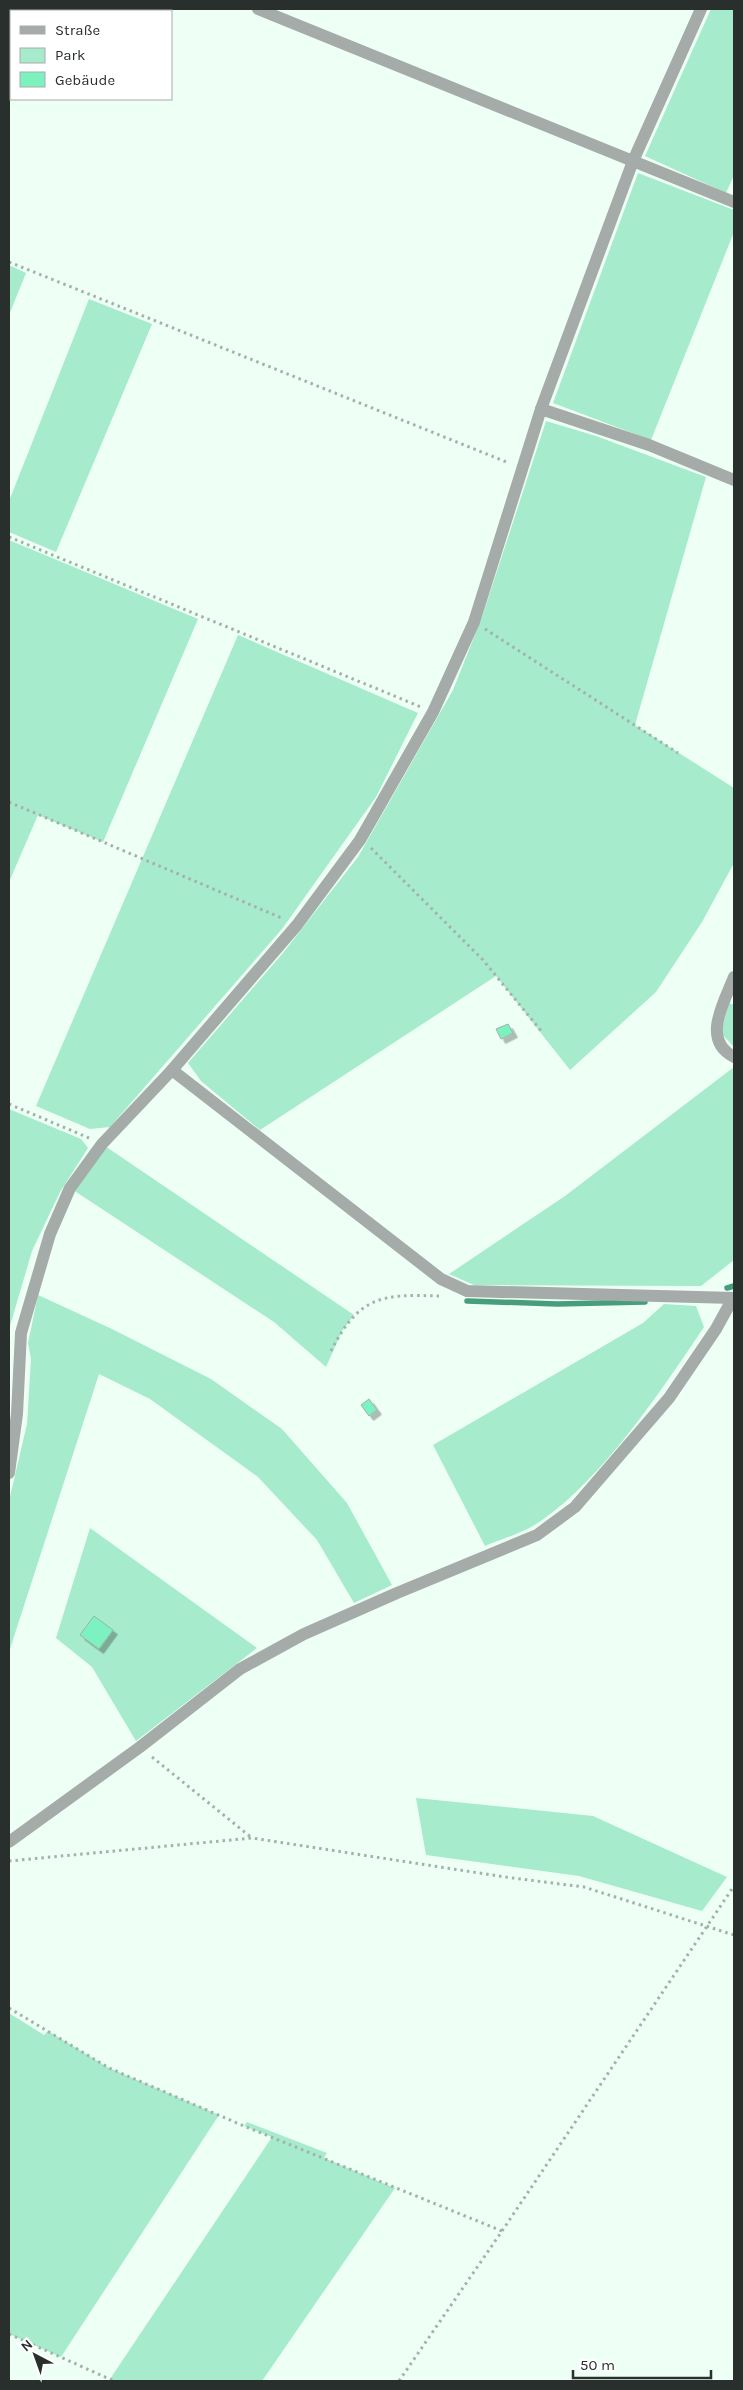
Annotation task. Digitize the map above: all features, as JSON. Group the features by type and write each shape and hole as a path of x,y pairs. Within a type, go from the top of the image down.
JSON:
{"street":[{"path":"258,9 734,202"},
{"path":"9,1473 18,1414 21,1333 50,1234 70,1188 102,1144 172,1070 297,925 360,840 433,712 474,622 541,409 632,161 701,9"},
{"path":"541,409 648,445 734,480"},
{"path":"734,977 715,1031 718,1044 725,1052 734,1057"},
{"path":"9,1842 140,1748 240,1668 304,1634 537,1535 575,1507 669,1398 716,1329 734,1298 467,1292 441,1279 172,1070"}],"path":[{"path":"9,262 522,469"},
{"path":"9,537 200,614 433,712"},
{"path":"481,627 678,754"},
{"path":"9,802 297,925"},
{"path":"368,845 483,960 542,1032"},
{"path":"9,1104 102,1144"},
{"path":"331,1351 354,1315 375,1301 382,1298 411,1295 453,1296 467,1292"},
{"path":"140,1748 252,1838"},
{"path":"9,1861 252,1838 505,1878 584,1887 708,1925 734,1935"},
{"path":"399,2381 734,1886"},
{"path":"9,2008 109,2068 244,2126 502,2231"},
{"path":"9,2334 114,2381"}],"green space":[{"path":"711,9 734,9 734,175 726,193 645,156"},
{"path":"638,173 734,210 734,232 651,440 553,403"},
{"path":"9,265 26,273 9,315"},
{"path":"89,299 152,324 56,552 9,532 9,501"},
{"path":"546,421 596,436 706,477 635,725 734,788 734,863 702,922 656,992 570,1070 496,976 260,1130 201,1081 188,1063 283,953 358,857 453,690 482,617"},
{"path":"9,540 198,619 103,842 38,815 9,882"},
{"path":"238,635 418,713 376,797 282,929 110,1127 90,1129 36,1106"},
{"path":"729,1003 734,1005 734,1047 721,1033"},
{"path":"734,1067 734,1260 701,1286 474,1285 449,1274 565,1196"},
{"path":"9,1109 81,1139 88,1148 60,1192 32,1251 10,1326"},
{"path":"102,1144 354,1315 342,1331 326,1367 274,1322 70,1188"},
{"path":"38,1295 112,1329 211,1379 282,1429 347,1503 392,1585 354,1603 317,1540 258,1477 150,1399 99,1374 9,1652 9,1501 27,1424 31,1359 28,1343"},
{"path":"664,1304 696,1306 704,1327 650,1405 609,1457 565,1502 535,1525 485,1546 433,1445 643,1323"},
{"path":"90,1528 257,1648 136,1741 92,1667 56,1638"},
{"path":"416,1798 593,1816 727,1877 702,1911 579,1876 426,1855"},
{"path":"9,2013 44,2035 48,2031 109,2068 219,2115 61,2357 9,2334"},
{"path":"247,2122 327,2153 324,2158 395,2188 262,2381 114,2381 110,2379 272,2137 244,2126"}],"building":[{"path":"508,1024 513,1033 501,1039 496,1029"},
{"path":"369,1399 377,1410 369,1416 361,1405"},
{"path":"94,1616 113,1630 99,1649 80,1635"}],"waterway":[{"path":"727,1288 734,1286"},
{"path":"467,1301 557,1304 645,1302"}]}
